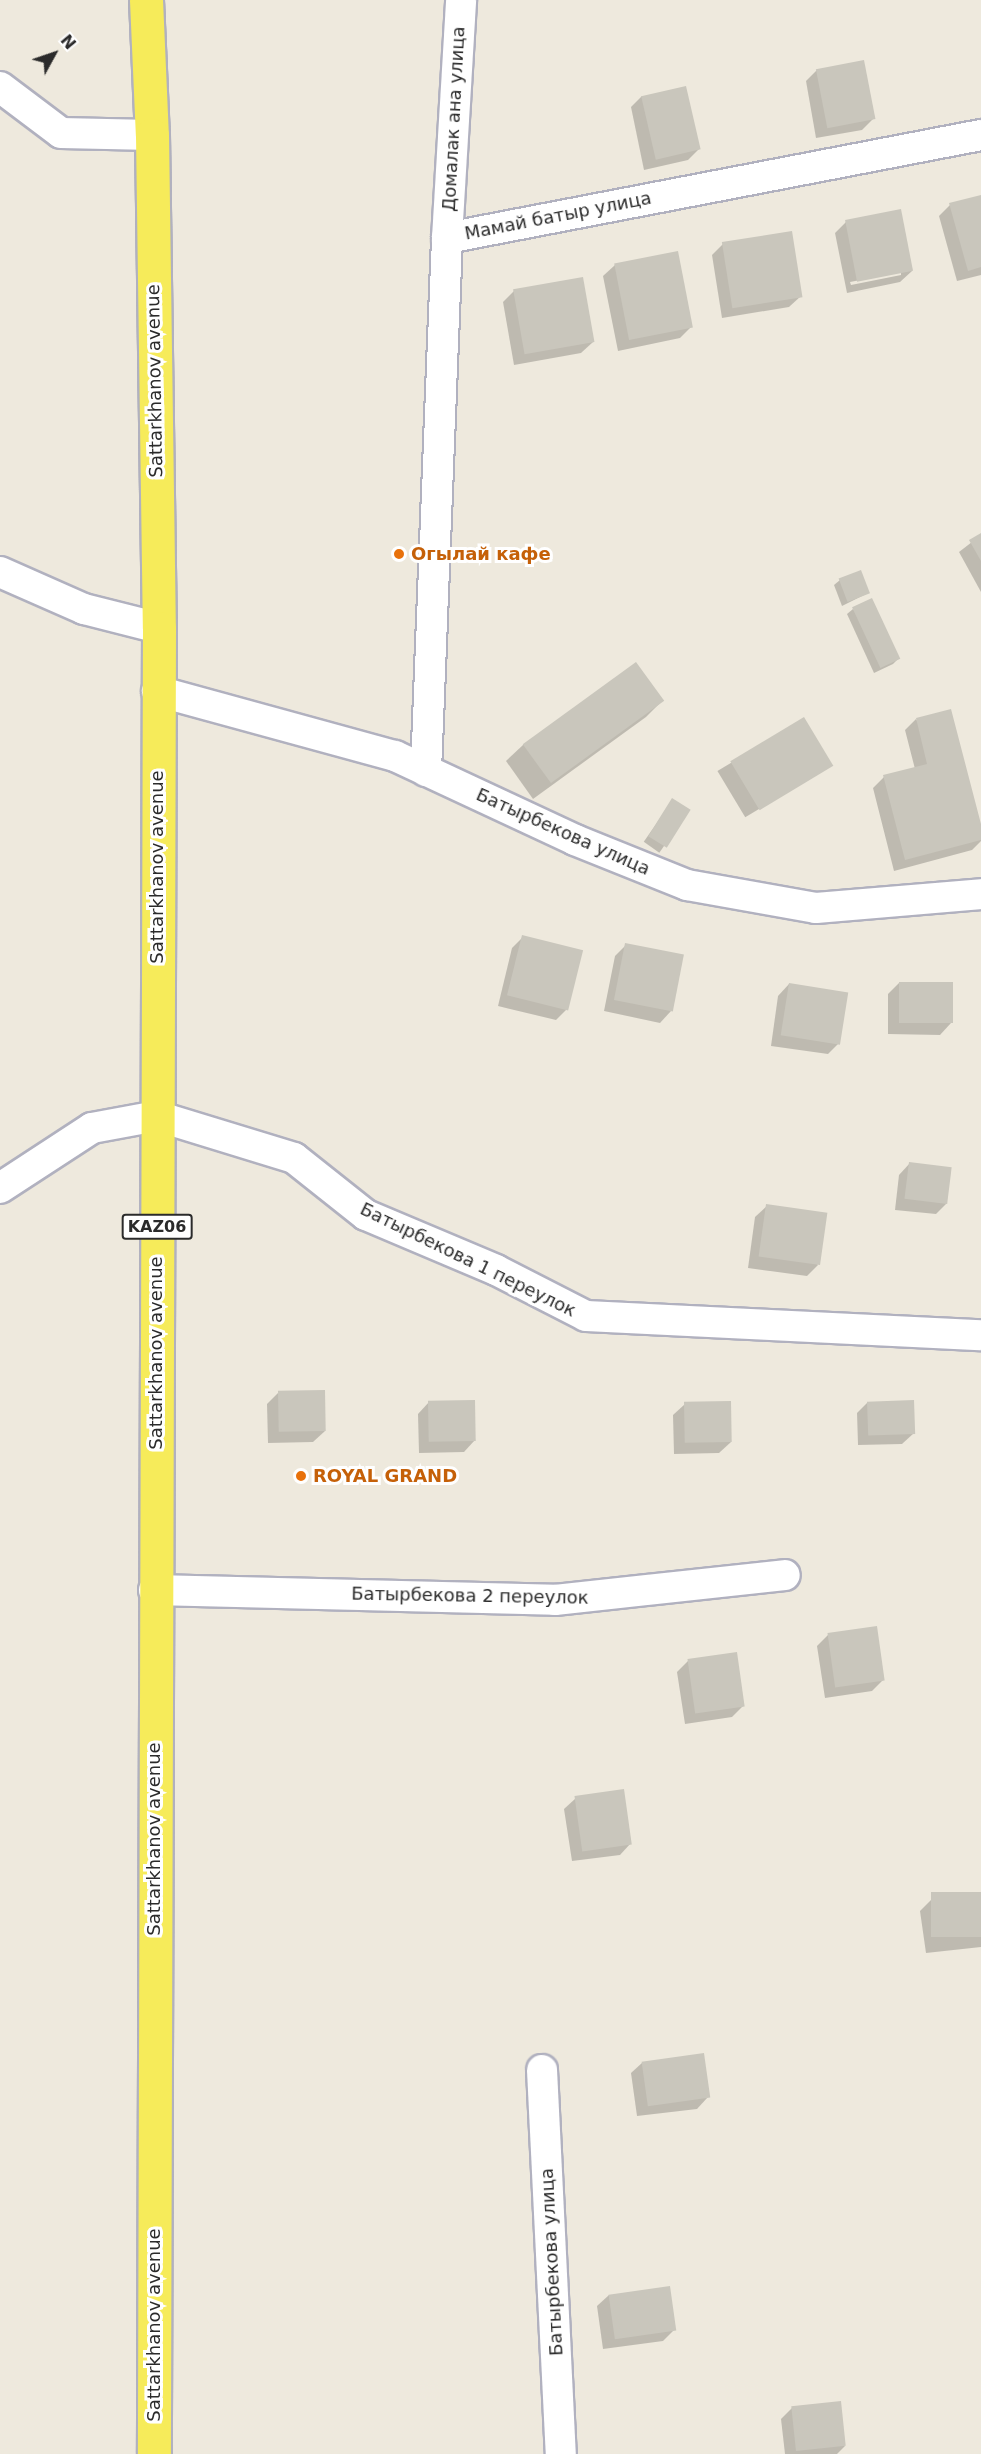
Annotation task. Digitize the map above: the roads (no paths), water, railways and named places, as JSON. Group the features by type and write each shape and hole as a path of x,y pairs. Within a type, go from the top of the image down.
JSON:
{"main road":[{"name":"Sattarkhanov avenue","path":"146,0 152,135 159,628 154,1590 154,2454"}],"street":[{"name":"Домалак ана улица","path":"447,238 461,0"},
{"path":"0,87 61,133 152,135"},
{"name":"Мамай батыр улица","path":"426,771 447,238 981,135"},
{"path":"0,572 84,609 159,628"},
{"name":"Батырбекова улица","path":"157,691 354,743 426,771 575,840 687,885 816,908 981,894"},
{"path":"0,1188 92,1128 158,1116"},
{"name":"Батырбекова 1 переулок","path":"158,1116 294,1158 366,1215 496,1270 586,1316 981,1335"},
{"name":"Батырбекова 2 переулок","path":"154,1590 555,1600 785,1575"},
{"name":"Батырбекова улица","path":"542,2070 561,2454"}],"place":[{"name":"Огылай кафе","path":"399,554"},
{"name":"ROYAL GRAND","path":"301,1476"}]}
